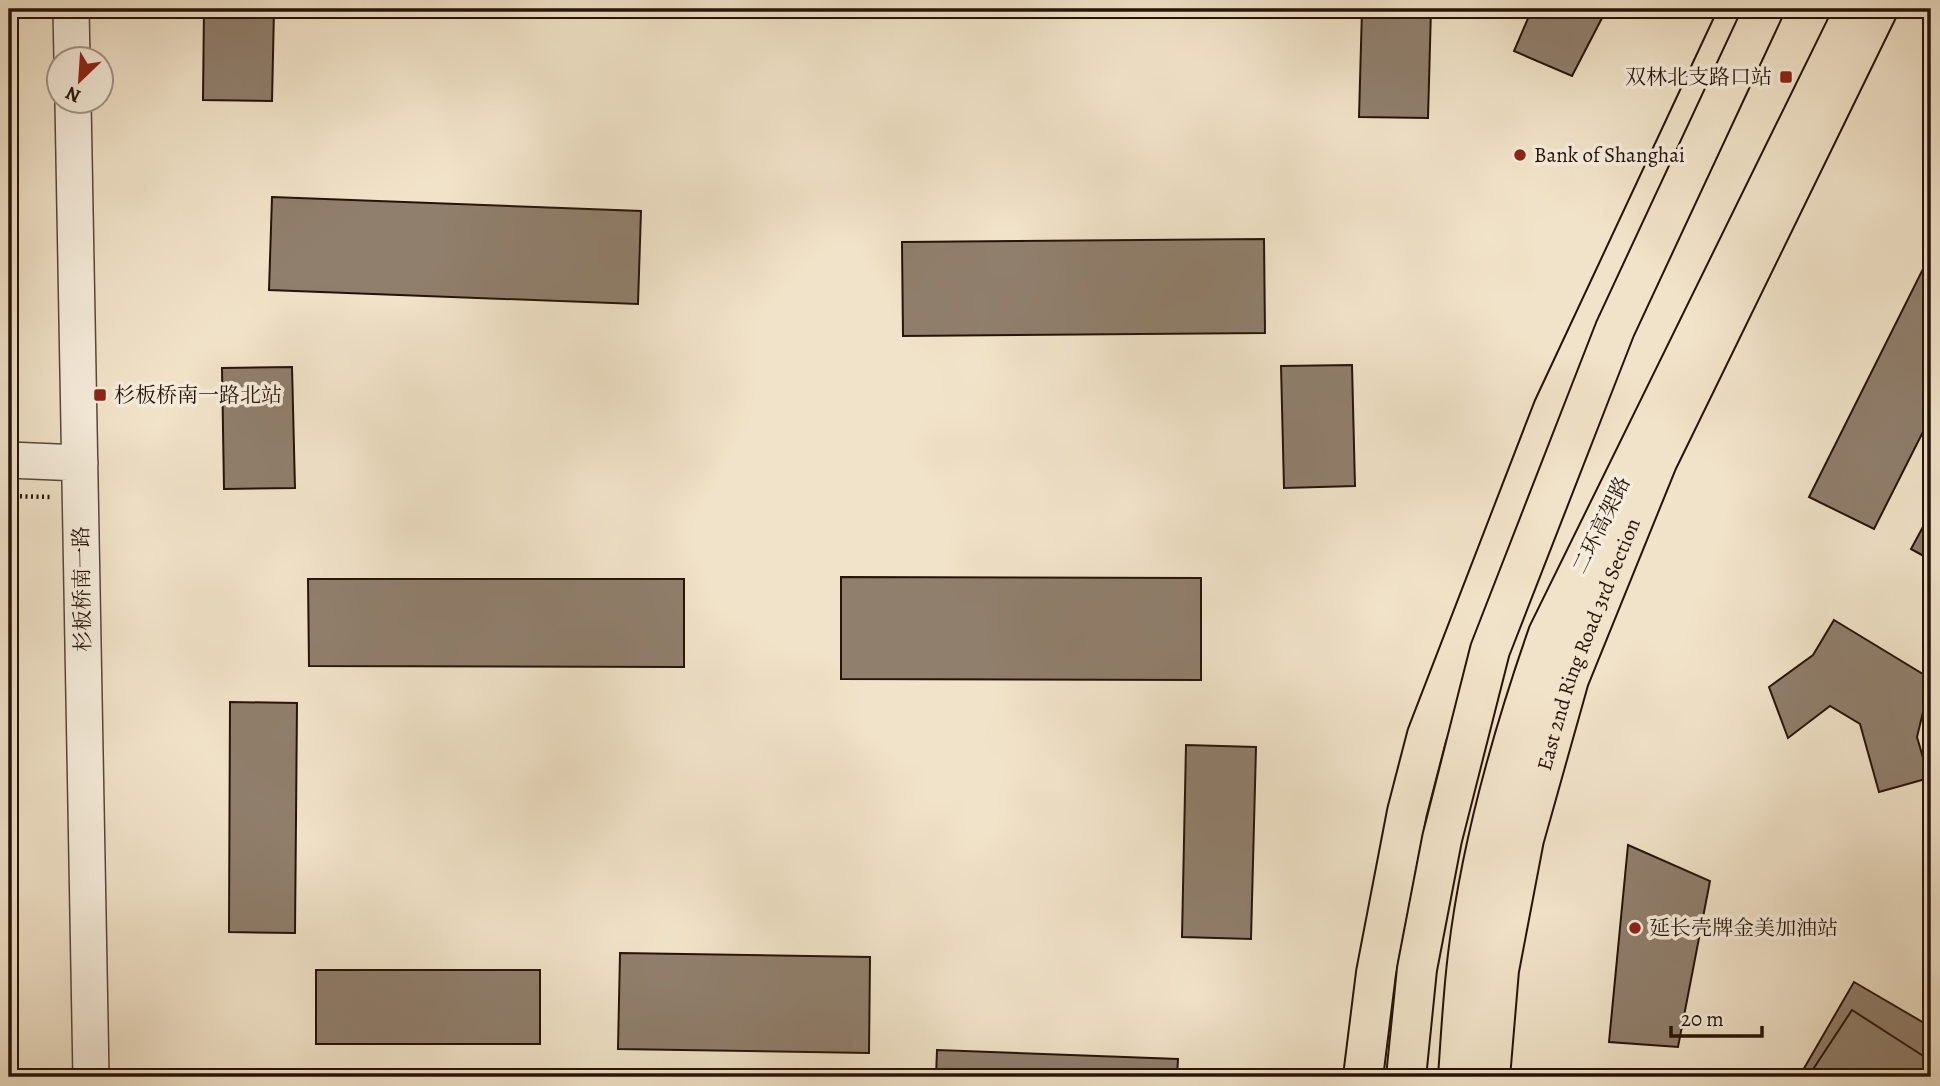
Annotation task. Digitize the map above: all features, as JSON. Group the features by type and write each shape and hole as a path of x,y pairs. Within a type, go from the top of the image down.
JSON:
{"main road":[{"path":"1363,1077 1376,972 1407,812 1427,736 1553,409 1740,9"},
{"path":"1406,1077 1417,969 1440,852 1490,650 1615,329 1764,9"},
{"name":"二环高架路","path":"1458,1077 1468,953 1489,837 1517,722 1548,634 1855,9"},
{"name":"East 2nd Ring Road 3rd Section","path":"1490,1077 1499,970 1524,839 1569,679 1657,462 1878,9"}],"street":[{"path":"71,9 72,46"},
{"name":"杉板桥南一路","path":"73,116 91,1077"},
{"path":"9,460 80,463"}],"path":[{"path":"9,496 80,498"}],"building":[{"path":"204,9 274,9 272,101 203,100"},
{"path":"1362,9 1431,9 1428,118 1359,117"},
{"path":"1532,9 1600,9 1602,18 1572,76 1514,51"},
{"path":"272,197 641,211 638,304 269,290"},
{"path":"1264,239 1265,333 903,336 902,242"},
{"path":"1931,253 1931,416 1874,529 1809,497"},
{"path":"1352,365 1355,486 1284,488 1281,366"},
{"path":"292,367 295,488 224,489 222,368"},
{"path":"1931,512 1931,560 1911,549"},
{"path":"841,577 1201,578 1201,680 841,679"},
{"path":"308,579 684,579 684,667 309,666"},
{"path":"1834,620 1931,679 1917,737 1929,778 1879,792 1860,724 1830,706 1788,738 1769,687 1813,655"},
{"path":"230,702 297,703 295,933 229,932"},
{"path":"1186,745 1256,747 1251,939 1182,937"},
{"path":"1628,845 1710,881 1678,1047 1609,1042"},
{"path":"620,953 870,957 869,1053 618,1049"},
{"path":"316,970 540,970 540,1044 316,1044"},
{"path":"1854,982 1931,1027 1931,1077 1799,1077"},
{"path":"1852,1010 1931,1061 1931,1077 1808,1077"},
{"path":"937,1050 1178,1059 1177,1077 936,1077"}],"place":[{"name":"双林北支路口站","path":"1786,77"},
{"name":"Bank of Shanghai","path":"1520,155"},
{"name":"杉板桥南一路北站","path":"100,395"},
{"name":"延长壳牌金美加油站","path":"1635,928"}]}
